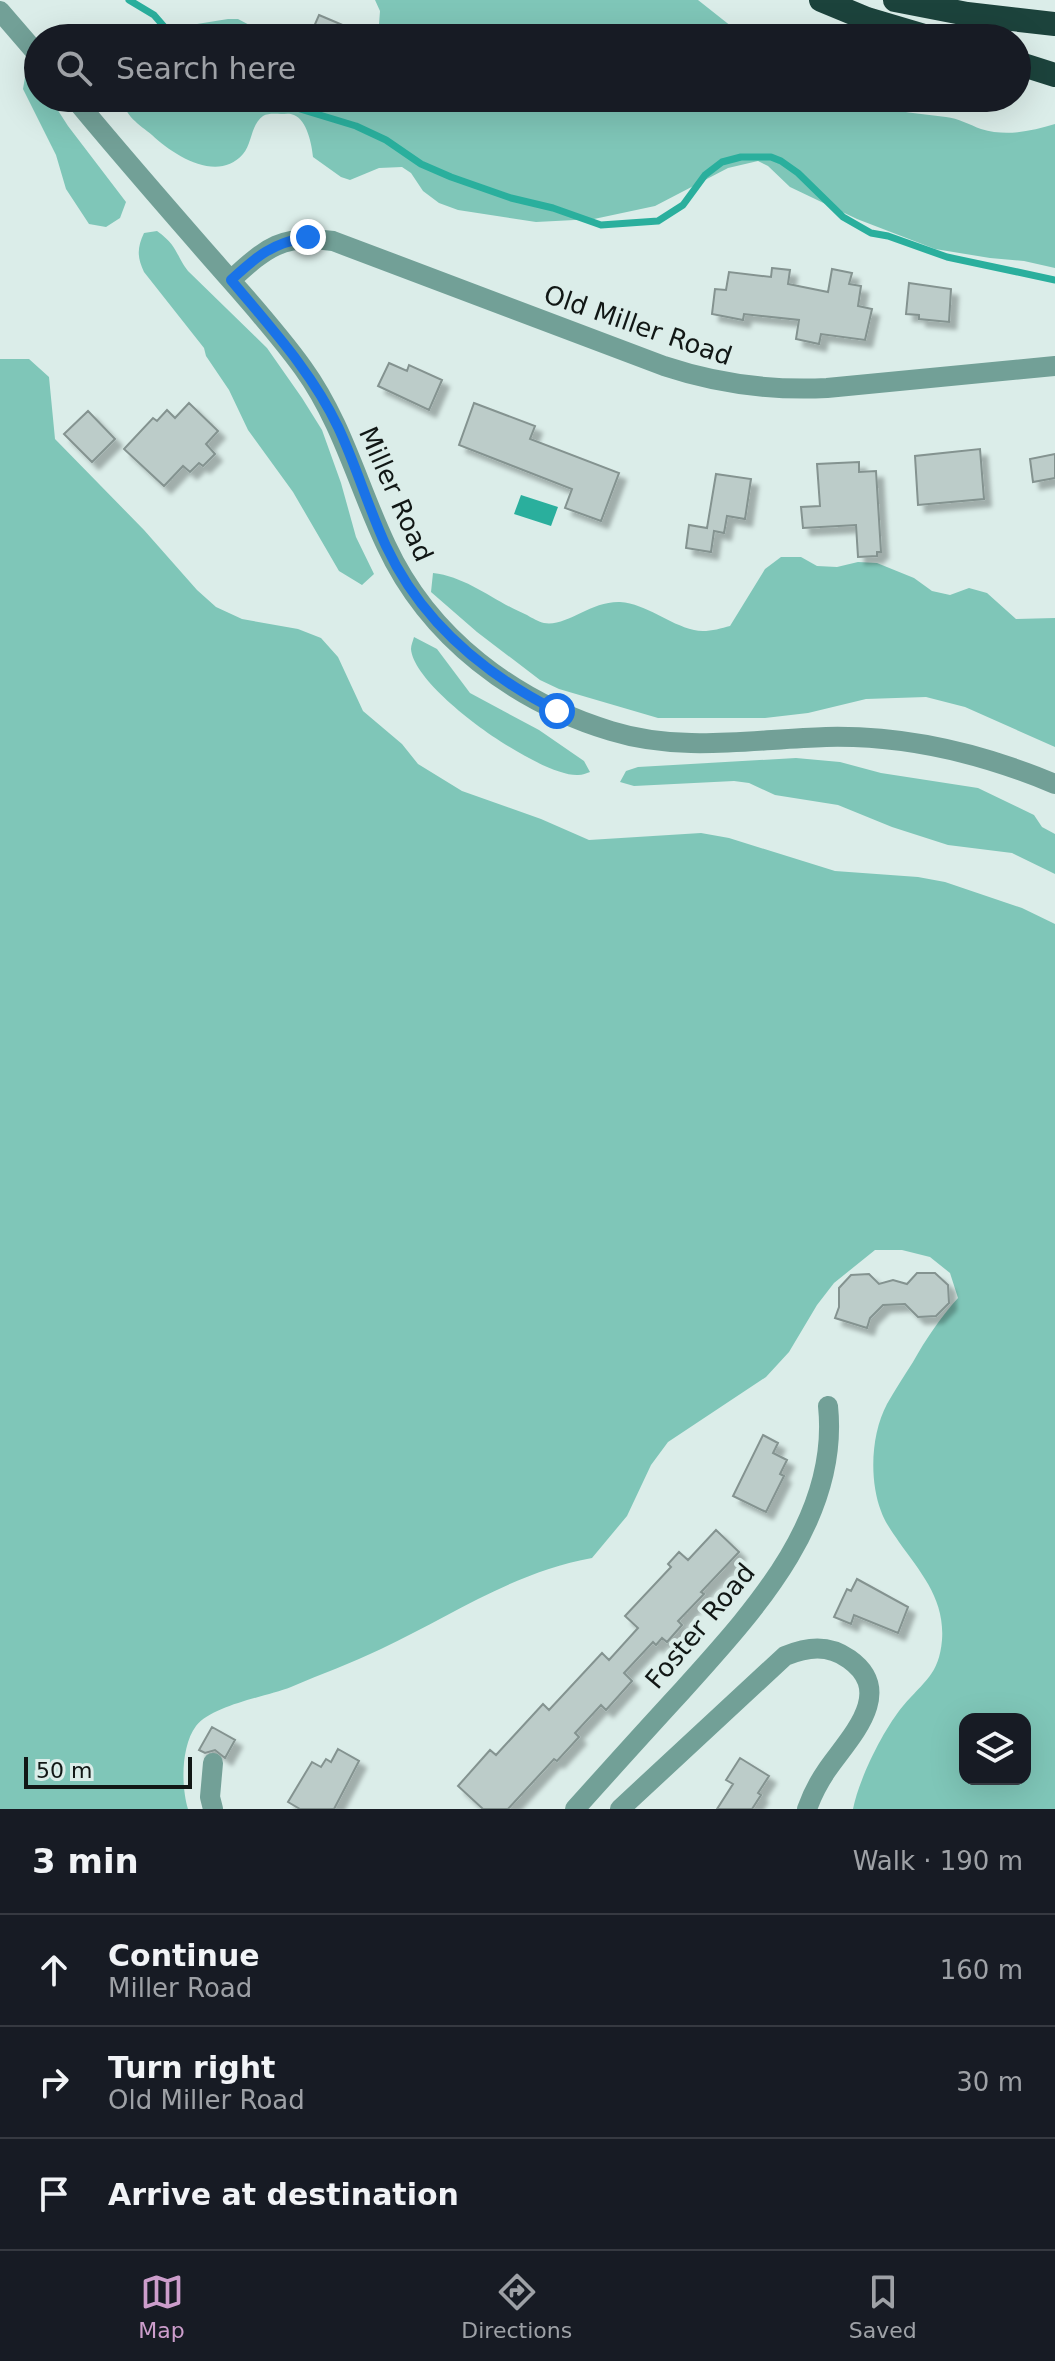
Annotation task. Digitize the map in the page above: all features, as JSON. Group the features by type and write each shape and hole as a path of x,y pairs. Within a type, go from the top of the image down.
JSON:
{"highway":[{"path":"821,0 884,24"},
{"path":"895,0 967,14 1055,24"},
{"path":"1031,67 1055,75"}],"street":[{"path":"0,11 24,39"},
{"name":"Miller Road","path":"86,112 279,337 315,386 338,426 387,548 416,596 457,644 503,682 557,711 643,739 700,744 829,737 904,740 988,759 1055,784"},
{"name":"Old Miller Road","path":"231,280 265,251 286,241 308,237 333,241 664,366 717,382 747,387 827,388 1055,366"},
{"name":"Foster Road","path":"575,1809 724,1645 767,1591 807,1520 825,1474 829,1451 828,1406"},
{"path":"620,1809 785,1656 801,1649 819,1648 838,1652 852,1661 864,1676 869,1692 868,1708 861,1726 825,1773 807,1809"},
{"path":"213,1763 210,1797 213,1809"}],"shaded area":[{"path":"375,0 698,0 728,24 379,24 380,11"},
{"path":"238,19 247,24 197,24"},
{"path":"34,112 59,112 126,202 120,218 106,227 89,224 66,189 56,155"},
{"path":"127,112 909,112 959,120 1000,133 1028,131 1055,124 1055,268 935,249 857,219 790,187 768,166 758,161 728,168 655,206 594,219 536,222 458,210 439,203 423,191 411,173 402,167 379,168 350,180 341,177 313,157 305,127 299,118 291,114 263,116 256,124 243,154 221,166 209,166 184,158"},
{"path":"157,231 173,246 188,271 267,348 322,430 356,537 374,574 362,585 339,571 293,492 248,430 204,348 144,272 139,257 140,243 144,233"},
{"path":"0,359 29,359 49,377 55,439 144,530 197,590 216,607 242,619 298,629 321,638 338,657 363,711 402,744 418,764 462,791 589,840 701,833 729,838 835,871 945,882 1022,908 1055,924 1055,1809 853,1809 880,1741 895,1716 938,1662 942,1625 936,1599 882,1515 873,1471 875,1443 887,1404 928,1337 958,1298 950,1273 930,1257 902,1250 875,1250 834,1283 789,1352 766,1377 668,1442 651,1465 627,1516 592,1558 536,1573 509,1584 359,1659 291,1687 214,1712 196,1726 187,1744 184,1789 188,1809 0,1809"},
{"path":"521,495 558,507 551,526 514,514"},
{"path":"781,557 801,557 817,566 877,563 914,578 932,591 950,595 969,588 987,593 1016,619 1055,618 1055,747 965,707 926,697 866,699 808,713 765,718 658,718 559,689 540,680 431,592 433,573 458,579 544,623 561,621 599,605 620,602 639,606 684,627 707,631 730,626 765,569"},
{"path":"414,637 437,649 470,693 539,730 584,761 590,772 578,775 560,772 509,747 481,728 433,686 417,666 411,649"},
{"path":"796,758 840,762 881,773 978,788 1034,815 1042,827 1055,834 1055,874 1012,853 948,845 838,805 775,795 749,783 634,786 620,782 626,771 638,767"}],"building":[{"path":"319,15 340,24 315,24"},
{"path":"772,268 790,270 788,284 828,292 832,269 852,273 849,284 861,286 858,306 872,309 865,340 821,334 819,344 796,339 799,320 744,314 743,320 712,314 715,289 726,290 729,272 771,277"},
{"path":"909,283 951,289 949,322 919,319 919,315 906,314"},
{"path":"389,363 407,371 409,365 442,380 429,410 378,386"},
{"path":"189,403 218,431 206,444 215,454 203,466 199,463 190,472 183,466 164,486 124,449 153,418 157,421 167,410 175,418"},
{"path":"474,403 535,426 530,439 619,473 601,521 565,508 572,489 459,445"},
{"path":"88,411 115,439 92,462 64,434"},
{"path":"980,449 984,499 918,505 915,456"},
{"path":"1055,454 1055,478 1033,482 1030,459"},
{"path":"859,462 859,472 876,471 881,552 877,552 877,556 858,557 856,525 803,528 801,507 820,506 817,464"},
{"path":"716,474 751,479 745,519 727,516 724,533 714,531 711,552 686,548 689,525 707,528"},
{"path":"917,1273 935,1273 948,1285 949,1303 936,1316 918,1317 905,1304 883,1305 870,1318 867,1328 835,1318 839,1307 839,1288 851,1275 869,1274 879,1284 893,1280 907,1284"},
{"path":"763,1435 778,1443 773,1453 787,1460 780,1474 784,1476 766,1512 733,1496"},
{"path":"716,1530 739,1552 678,1621 682,1625 667,1642 662,1638 656,1645 653,1642 624,1673 632,1681 606,1710 601,1705 575,1733 579,1737 508,1809 483,1809 458,1786 490,1750 496,1755 543,1704 549,1710 602,1653 609,1660 638,1628 625,1616 671,1567 668,1564 679,1552 688,1560"},
{"path":"857,1579 908,1607 898,1633 854,1615 851,1624 834,1617 847,1589 851,1591"},
{"path":"212,1727 235,1740 225,1758 215,1750 205,1753 199,1750"},
{"path":"338,1749 359,1761 334,1809 300,1809 288,1802 312,1762 321,1767 326,1759 331,1762"},
{"path":"740,1758 769,1776 758,1793 761,1795 752,1809 717,1809 733,1784 726,1780"}],"waterway":[{"path":"129,0 154,15 162,24"},
{"path":"310,112 356,126 386,140 421,164 451,177 601,225 658,221 683,205 705,175 722,162 741,157 771,157 798,173 843,217 871,233 947,257 1055,280"}],"route":[{"path":"308,237 286,241 265,251 231,280 315,386 338,426 387,548 416,596 436,622 479,664 503,682 557,711"}]}
